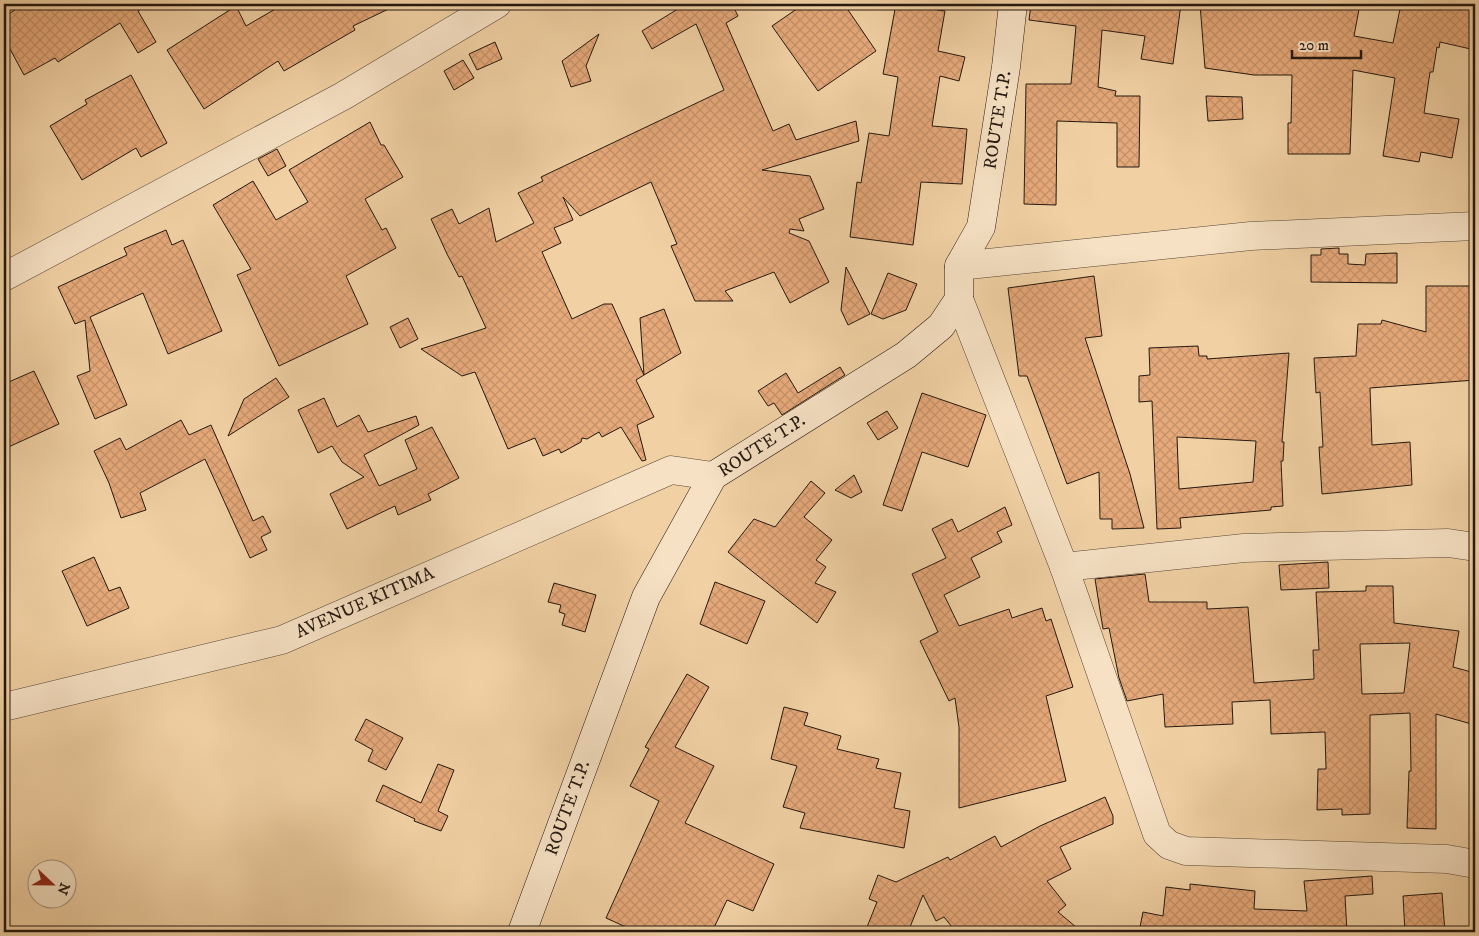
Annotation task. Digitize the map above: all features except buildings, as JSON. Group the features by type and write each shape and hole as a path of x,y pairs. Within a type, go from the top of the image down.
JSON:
{"street":[{"path":"4,276 343,96 497,4"},
{"name":"ROUTE T.P.","path":"522,932 646,597 714,476 906,355 941,326 958,299 959,266 981,227 1006,66 1013,4"},
{"path":"959,266 1251,236 1475,226"},
{"path":"958,299 1064,567 1157,834 1169,845 1186,851 1447,859 1475,864"},
{"name":"AVENUE KITIMA","path":"4,707 282,640 670,470 714,476"},
{"path":"1064,567 1244,548 1448,543 1475,547"}]}
